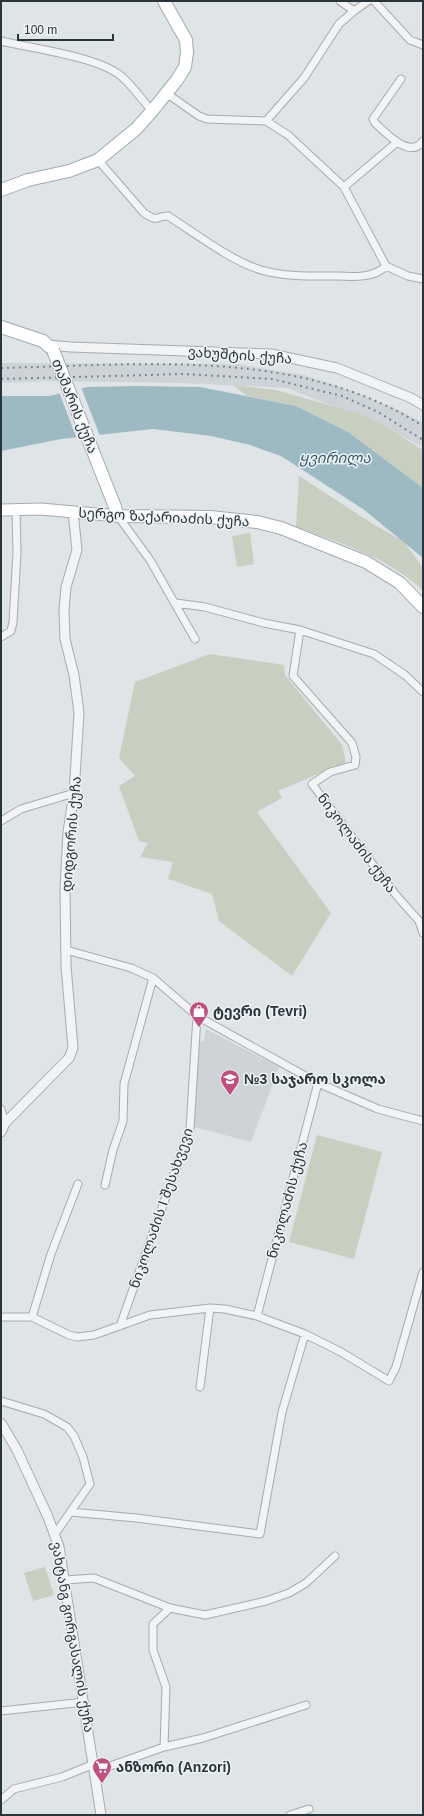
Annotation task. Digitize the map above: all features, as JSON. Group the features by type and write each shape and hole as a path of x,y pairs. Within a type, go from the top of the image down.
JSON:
{"main road":[{"path":"1,190 28,180 69,171 98,160 136,129 152,111 185,67 187,52 186,40 164,1"},
{"name":"თამარის ქუჩა","path":"1,327 43,341 50,347 117,511"},
{"name":"სერგო ზაქარიაძის ქუჩა","path":"1,510 16,509 73,512 117,511 210,517 258,522 281,528 366,562 400,583 423,607"}],"street":[{"path":"340,1 354,11"},
{"path":"266,121 304,78 339,24 368,1"},
{"path":"374,1 410,40 423,45"},
{"path":"1,42 92,61 108,68 121,76 152,111"},
{"path":"401,79 373,119 375,123 396,143 415,147 420,145 423,141"},
{"path":"166,93 199,116 247,122 266,121 288,135 344,187 386,266 408,276 423,279"},
{"path":"344,187 396,143"},
{"path":"98,160 144,213 157,219 168,216 228,254 260,270 307,276 343,276 370,275 380,272 386,266"},
{"name":"ვახუშტის ქუჩა","path":"50,347 271,354 337,368 411,398 423,406"},
{"path":"1,637 11,631 13,622 17,553 16,509"},
{"path":"117,511 140,544 176,603 195,639"},
{"name":"დიდგორის ქუჩა","path":"3,1127 72,1054 73,1031 66,950 65,888 68,832 74,792 79,713 74,675 65,639 64,610 66,587 77,550 73,512"},
{"path":"176,603 205,607 264,623 300,630 374,654 405,675 423,692"},
{"name":"ნიკოლაძის ქუჩა","path":"300,630 293,676 352,743 356,757 355,765 330,772 312,784 396,895 420,920 423,933"},
{"path":"1,821 21,809 74,792"},
{"path":"66,950 131,968 153,978 197,1016 318,1083 378,1109 423,1121"},
{"path":"105,1185 113,1150 123,1121 124,1084 153,978"},
{"name":"ნიკოლაძის I შესახვევი","path":"120,1326 190,1129 197,1016"},
{"name":"ნიკოლაძის ქუჩა","path":"257,1316 318,1083"},
{"path":"1,1109 3,1127"},
{"path":"32,1317 49,1259 78,1184"},
{"path":"1,1316 32,1317 69,1335 77,1337 94,1335 150,1315 210,1308 225,1309 257,1316 305,1334 341,1352 389,1381 396,1367 423,1272"},
{"path":"200,1388 210,1308"},
{"path":"71,1512 136,1518 260,1534 282,1412 305,1334"},
{"path":"1,1401 44,1414 62,1423 71,1431 85,1463 90,1482 89,1487 55,1534"},
{"name":"ვახტანგ გორგასალის ქუჩა","path":"1,1423 17,1450 55,1534 65,1580 101,1815"},
{"path":"65,1580 88,1578 100,1580 170,1608 205,1615 275,1598 300,1587 323,1569 335,1556"},
{"path":"164,1747 166,1687 153,1650 153,1624 170,1608"},
{"path":"1,1711 84,1702"},
{"path":"1,1800 14,1789 95,1768 164,1747 203,1738 306,1705"},
{"path":"290,1815 309,1809"}],"shaded area":[{"path":"1,363 236,364 304,375 352,391 401,411 423,423 423,447 375,420 335,407 287,388 182,383 49,381 1,383"},
{"path":"233,385 276,390 360,414 375,420 423,450 423,488 348,432 296,406 247,396"},
{"path":"299,476 373,524 403,541 423,567 423,591 411,580 380,561 346,545 296,527"},
{"path":"250,533 254,564 237,567 232,536"},
{"path":"210,654 284,665 285,675 342,745 346,762 278,791 282,798 257,812 331,913 292,976 219,921 212,894 168,879 173,862 140,857 148,843 139,841 119,786 135,776 119,758 135,682"},
{"name":"№3 საჯარო სკოლა","path":"206,1029 279,1067 251,1142 191,1126 194,1040 204,1041"},
{"path":"317,1135 382,1152 354,1259 289,1242"},
{"path":"45,1567 54,1595 33,1601 24,1573"}],"water":[{"name":"ყვირილა","path":"88,387 200,387 296,406 348,432 423,488 423,558 363,509 281,456 250,445 211,436 153,429 61,439 1,451 1,396 49,396"}],"pier":[{"path":"81,387 100,436 77,439 59,392"}],"railway":[{"path":"1,368 163,364 218,366 272,372 324,383 375,401 423,426"},
{"path":"1,379 184,374 272,379 342,396 378,412 423,440"}],"place":[{"name":"ტევრი (Tevri)","path":"199,1028"},
{"name":"№3 საჯარო სკოლა","path":"230,1096"},
{"name":"ანზორი (Anzori)","path":"102,1784"}]}
